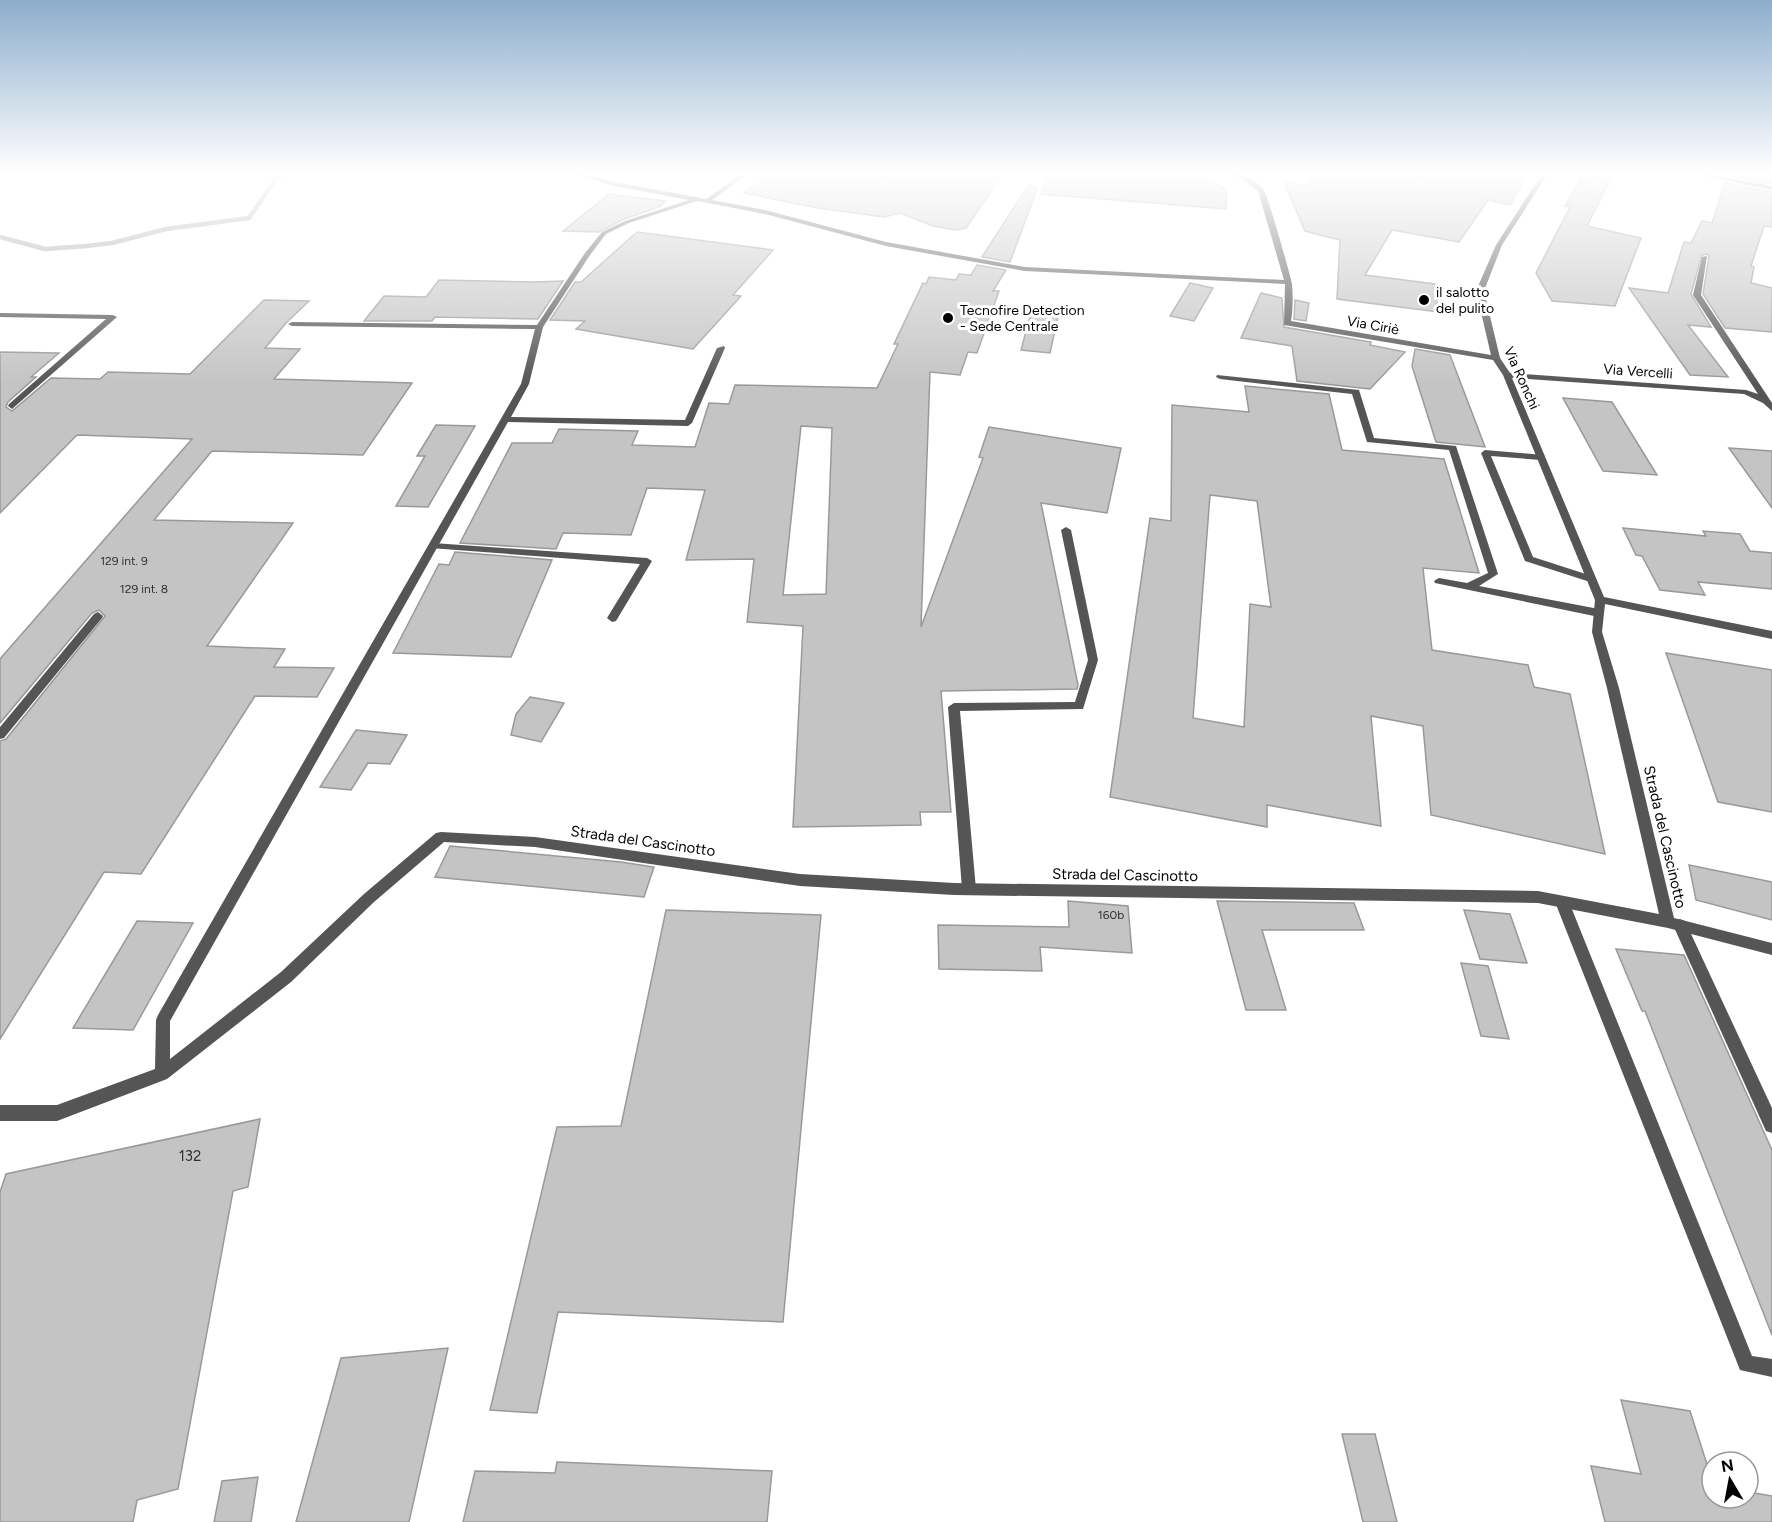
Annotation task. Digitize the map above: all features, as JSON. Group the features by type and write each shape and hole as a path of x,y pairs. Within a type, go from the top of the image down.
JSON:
{"street":[{"path":"162,1074 163,1020 525,384 539,327 596,243"},
{"path":"882,243 1025,269 1288,282"},
{"name":"Via Ciriè","path":"1277,243 1288,282 1287,323 1496,358"},
{"name":"Via Ronchi","path":"1500,243 1480,291 1496,358 1507,375 1600,600"},
{"name":"Via Vercelli","path":"1705,257 1697,295 1769,404"},
{"path":"0,315 113,317 12,406"},
{"path":"292,324 539,327"},
{"path":"505,419 688,423 721,348"},
{"name":"Via Vercelli","path":"1507,375 1746,392 1769,404"},
{"path":"1220,377 1356,392 1370,440 1453,448 1492,574 1468,587"},
{"path":"1541,457 1485,453 1529,559 1591,579"},
{"path":"969,889 954,707 1079,706 1093,660 1066,530"},
{"path":"433,546 647,561 612,618"},
{"path":"1439,581 1599,613"},
{"path":"1600,600 1772,635"},
{"name":"Strada del Cascinotto","path":"0,1113 57,1113 162,1074 286,977 369,898 441,837 535,843 801,880 969,889 1538,897 1674,924 1597,632 1600,600"},
{"path":"0,735 98,616"},
{"path":"1562,902 1746,1364 1772,1368"},
{"path":"1674,924 1772,949"},
{"path":"1674,924 1772,1125"}],"building":[{"path":"625,243 720,243 773,250 733,295 741,296 693,349 576,329 585,321 550,320 575,282 581,282"},
{"path":"991,243 1017,243 1010,262 982,257"},
{"path":"1340,243 1384,243 1365,275 1435,284 1438,312 1337,299"},
{"path":"1551,243 1639,243 1615,306 1552,301 1536,273"},
{"path":"1684,243 1758,243 1751,266 1754,267 1751,283 1772,288 1772,332 1725,328 1703,294 1709,256 1702,255 1691,294 1711,327 1688,325 1728,377 1690,375 1629,288 1668,293"},
{"path":"977,265 1006,270 993,291 999,291 977,353 968,352 960,375 930,372 921,627 983,458 979,457 989,427 1121,448 1107,513 1041,503 1077,689 941,691 951,812 920,812 921,825 793,827 803,626 747,622 754,559 686,560 705,490 647,488 631,535 563,533 556,549 460,543 512,443 552,443 559,429 638,431 632,445 695,447 709,403 729,404 735,385 877,388 898,344 894,344 923,283 926,284 929,277 956,280 959,274 971,275","holes":["801,426 832,428 826,594 783,595"]},
{"path":"439,280 563,281 538,319 435,317 432,321 364,321 384,296 426,297"},
{"path":"1190,283 1213,288 1194,321 1170,316"},
{"path":"1261,293 1282,298 1284,327 1371,342 1370,345 1405,352 1370,389 1297,381 1292,346 1241,338"},
{"path":"264,300 309,301 265,348 300,349 274,379 412,383 363,455 212,451 154,520 293,523 207,646 285,649 274,667 334,668 317,697 255,696 141,874 104,872 0,1039 0,741 6,739 105,616 99,610 92,613 0,723 0,659 192,439 77,435 0,513 0,352 59,353 31,377 36,377 8,402 6,407 12,411 51,378 100,379 108,372 190,374"},
{"path":"1295,300 1309,303 1306,321 1294,319"},
{"path":"1032,309 1059,312 1050,353 1021,350"},
{"path":"1415,349 1450,355 1485,447 1436,442 1412,366"},
{"path":"1245,386 1329,394 1342,450 1444,459 1479,573 1423,568 1432,650 1528,665 1534,687 1570,694 1605,854 1431,815 1423,726 1371,716 1381,826 1267,805 1267,827 1110,797 1150,518 1171,521 1172,405 1249,412","holes":["1210,495 1257,501 1271,607 1250,604 1244,727 1193,718"]},
{"path":"1563,398 1612,402 1657,475 1603,471"},
{"path":"436,425 475,426 428,507 396,506 425,456 417,456"},
{"path":"1729,448 1772,451 1772,508"},
{"path":"1623,528 1706,536 1703,531 1740,534 1750,551 1772,553 1772,589 1698,582 1705,595 1660,590 1642,556 1636,555"},
{"path":"455,552 552,560 511,657 393,653 439,564 449,565"},
{"path":"1666,653 1772,670 1772,812 1718,802"},
{"path":"530,697 564,703 541,742 511,735 516,714"},
{"path":"356,730 407,735 390,764 368,763 351,790 320,787"},
{"path":"450,846 654,867 644,897 435,877"},
{"path":"1689,865 1772,882 1772,920 1696,900"},
{"path":"1068,901 1128,906 1132,953 1040,947 1042,971 939,969 938,925 1069,927"},
{"path":"1217,901 1354,903 1364,930 1262,930 1286,1010 1246,1010"},
{"path":"666,910 821,915 783,1322 558,1312 537,1413 490,1410 557,1127 621,1126"},
{"path":"1464,910 1510,914 1527,963 1480,959"},
{"path":"137,921 193,923 133,1030 73,1028"},
{"path":"1616,949 1684,955 1772,1150 1772,1335 1645,1011 1642,1011"},
{"path":"1461,963 1488,966 1509,1039 1481,1036"},
{"path":"260,1119 248,1187 233,1191 178,1489 137,1500 133,1522 0,1522 0,1192 6,1174"},
{"path":"448,1348 409,1522 296,1522 341,1358"},
{"path":"1621,1400 1690,1411 1702,1450 1700,1450 1700,1510 1760,1510 1760,1494 1772,1496 1772,1522 1605,1522 1591,1466 1641,1474"},
{"path":"1342,1434 1375,1434 1397,1522 1363,1522"},
{"path":"557,1462 772,1471 767,1522 463,1522 475,1471 555,1473"},
{"path":"258,1477 251,1522 214,1522 222,1481"}],"waterway":[{"path":"23,243 45,249 112,243"}],"place":[{"name":"il salotto del pulito","path":"1424,300"},
{"name":"Tecnofire Detection - Sede Centrale","path":"948,318"}]}
